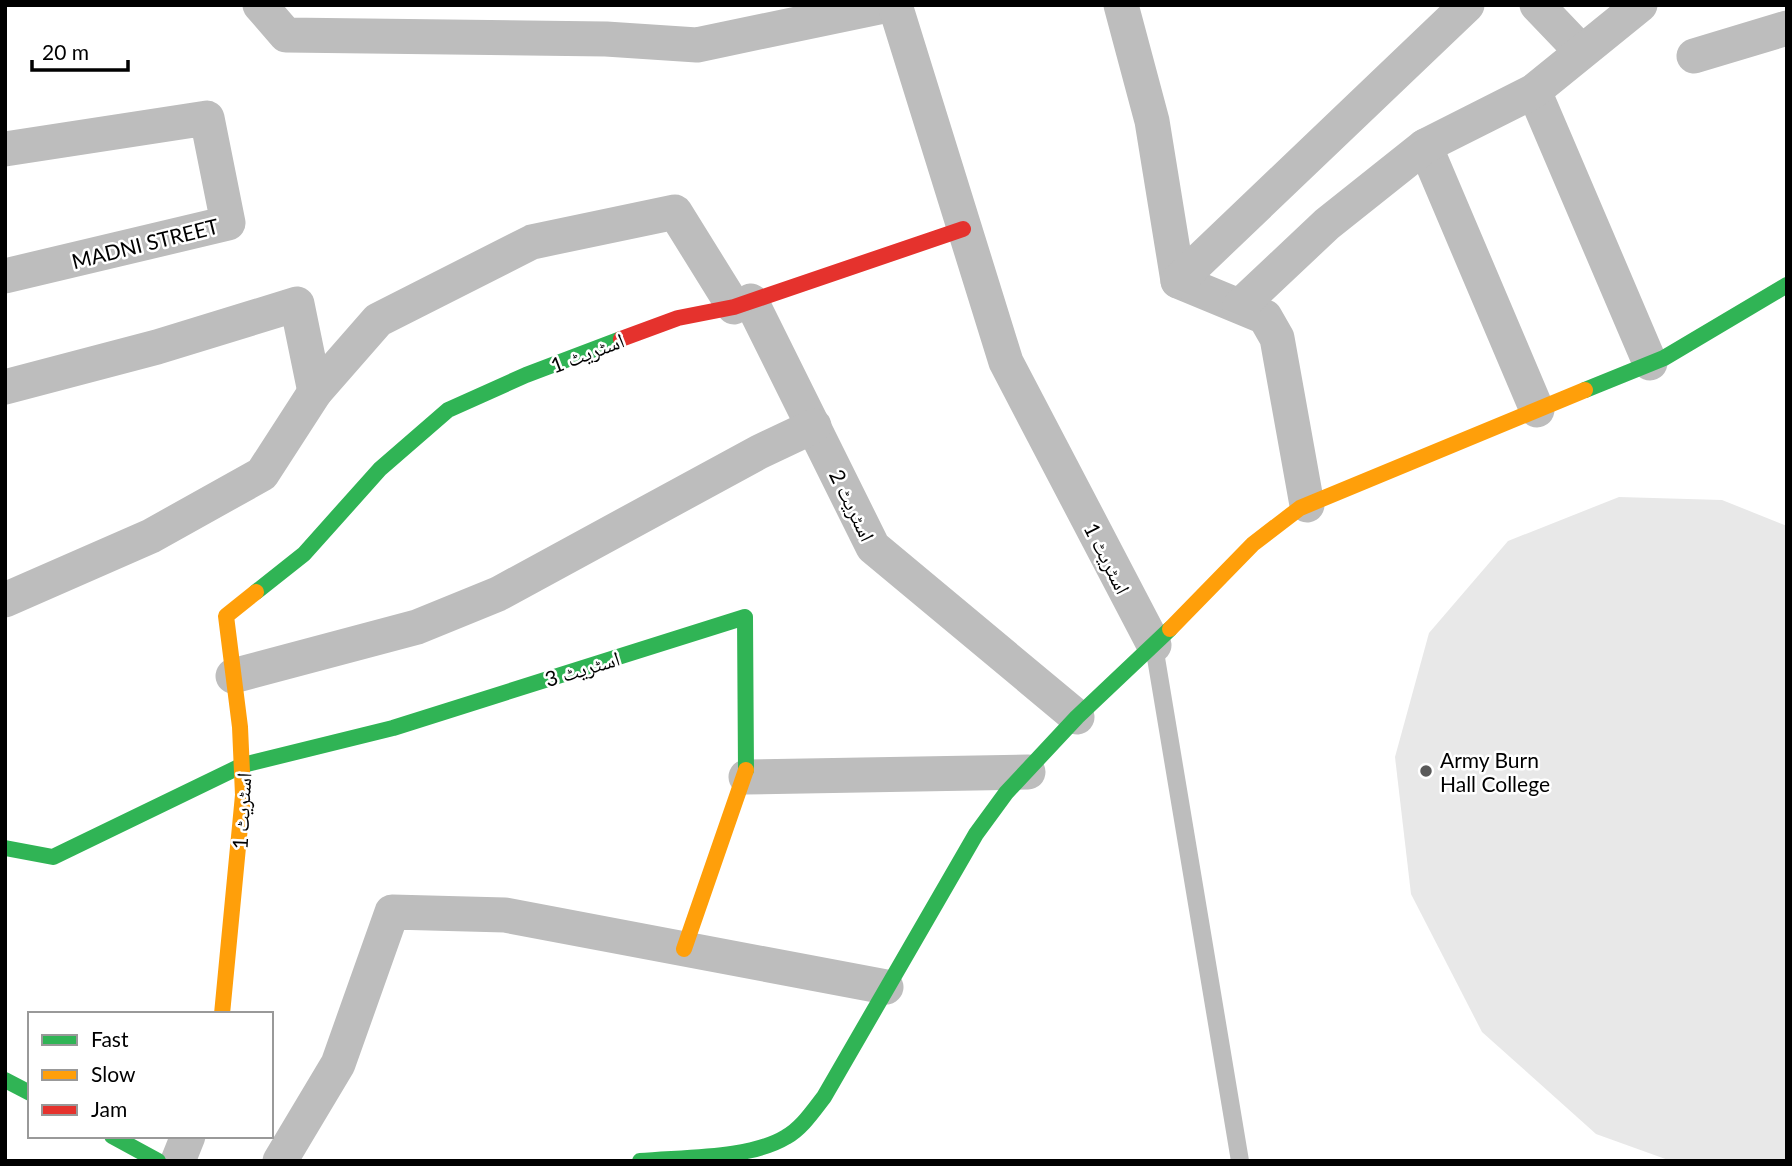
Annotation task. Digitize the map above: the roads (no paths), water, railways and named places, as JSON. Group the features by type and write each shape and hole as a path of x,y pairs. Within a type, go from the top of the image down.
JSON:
{"street":[{"path":"260,5 286,35 606,39 697,45 888,5"},
{"path":"390,5 411,36"},
{"path":"895,5 963,229"},
{"path":"1121,5 1152,121 1178,281"},
{"path":"1178,281 1467,5"},
{"path":"1537,5 1581,51"},
{"path":"1240,306 1327,224 1425,146 1534,91 1640,5"},
{"path":"1694,56 1787,28"},
{"path":"1534,91 1650,363"},
{"name":"MADNI STREET","path":"5,149 206,118 228,223 5,276"},
{"path":"1425,146 1537,410"},
{"name":"اسٹریٹ 2","path":"314,392 378,320 532,242 675,212 743,304 814,426 873,547 1077,717"},
{"name":"اسٹریٹ 1","path":"222,1012 225,951 237,883 243,765 226,615 304,554 380,469 448,410 526,375 678,318 743,304 963,229 1006,362 1154,645"},
{"path":"1178,281 1265,317 1277,338 1307,505"},
{"path":"640,1161 769,1154 806,1120 824,1097 990,812 1077,717 1154,645 1253,544 1307,505 1650,363 1709,333 1787,285"},
{"path":"5,387 157,347 297,304 314,392 262,474 151,536 5,600"},
{"path":"233,676 417,627 498,594 759,452 814,426"},
{"name":"اسٹریٹ 3","path":"5,848 53,857 243,765 393,728 745,617 746,777"},
{"path":"684,949 746,777 1028,772"},
{"path":"280,1161 338,1064 392,912 505,915 887,988"},
{"path":"5,1080 28,1092"},
{"path":"116,1138 158,1161"},
{"path":"178,1161 187,1138"}],"lane":[{"path":"1154,645 1240,1161"}],"place":[{"name":"Army Burn Hall College","path":"1426,771"}]}
